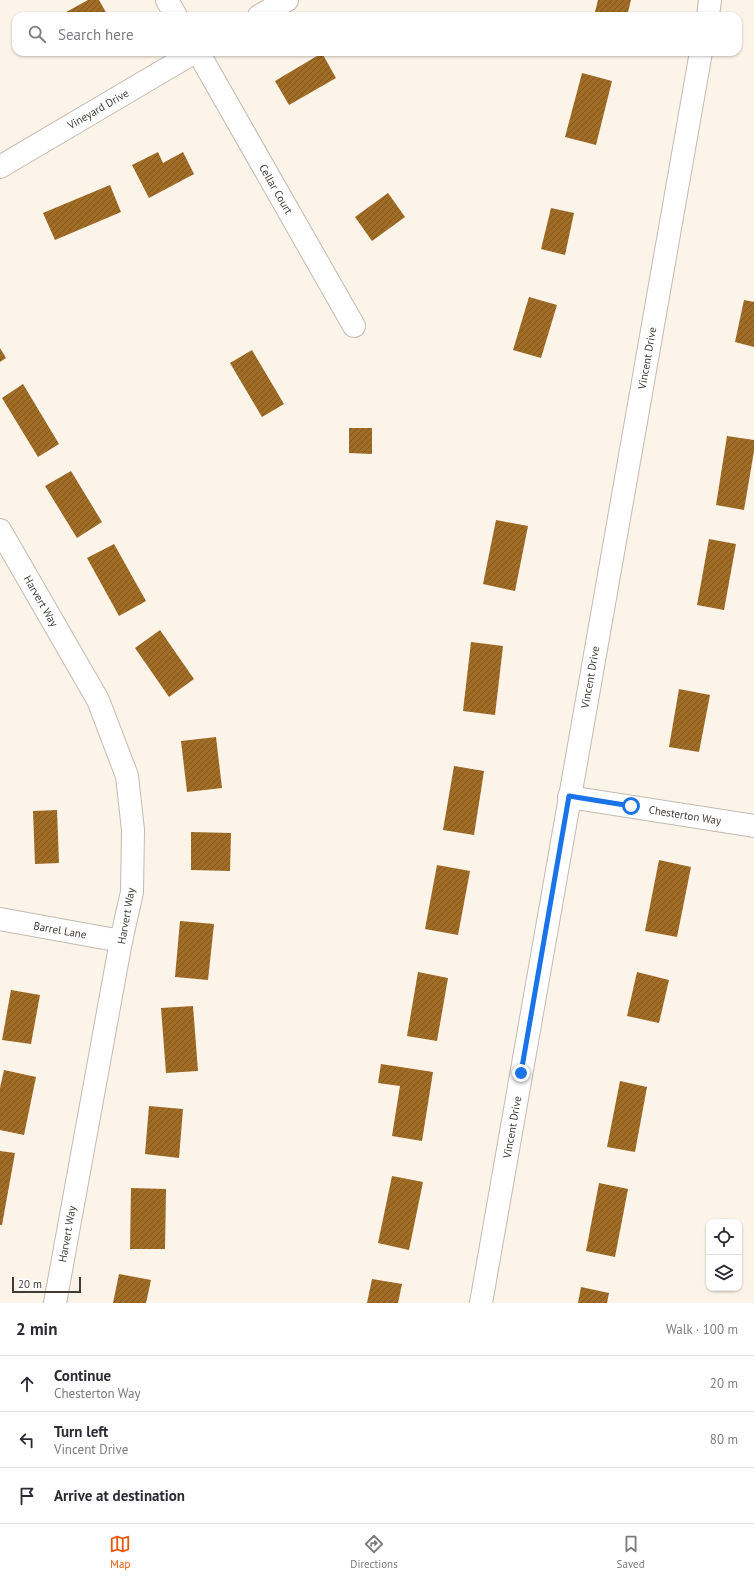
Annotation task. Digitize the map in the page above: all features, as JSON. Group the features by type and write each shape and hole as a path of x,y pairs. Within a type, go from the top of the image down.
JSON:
{"street":[{"path":"167,0 174,12"},
{"path":"266,12 287,0"},
{"path":"708,12 710,0"},
{"name":"Vineyard Drive","path":"0,167 190,56"},
{"name":"Cellar Court","path":"199,56 354,326"},
{"name":"Vincent Drive","path":"481,1303 700,56"},
{"name":"Harvert Way","path":"0,530 98,700 127,776 133,830 132,892 121,941 55,1303"},
{"name":"Chesterton Way","path":"569,796 754,826"},
{"name":"Barrel Lane","path":"0,919 121,941"}],"building":[{"path":"88,0 99,0 106,12 66,12"},
{"path":"598,0 631,0 628,12 595,12"},
{"path":"317,56 324,56 336,78 289,105 275,81"},
{"path":"582,73 612,81 596,145 565,137"},
{"path":"158,152 163,163 183,152 194,174 149,198 132,165"},
{"path":"110,185 121,212 55,240 43,213"},
{"path":"388,193 405,217 372,241 355,217"},
{"path":"551,208 574,213 565,255 541,249"},
{"path":"529,297 557,305 541,358 513,350"},
{"path":"744,300 754,302 754,347 735,342"},
{"path":"0,348 6,358 0,362"},
{"path":"252,350 284,404 262,417 230,363"},
{"path":"23,384 59,444 38,457 2,398"},
{"path":"349,428 372,428 372,454 349,453"},
{"path":"727,436 754,440 754,451 744,510 716,505"},
{"path":"71,471 102,522 77,538 45,486"},
{"path":"496,520 528,526 515,591 483,584"},
{"path":"709,539 736,544 724,610 697,605"},
{"path":"114,544 146,601 119,616 87,558"},
{"path":"160,630 194,679 169,697 135,648"},
{"path":"471,642 503,646 495,715 463,711"},
{"path":"679,689 710,695 699,752 669,747"},
{"path":"216,737 222,788 187,792 181,741"},
{"path":"454,766 484,771 474,835 443,830"},
{"path":"57,810 59,863 35,864 33,811"},
{"path":"191,832 231,833 230,871 191,870"},
{"path":"659,860 691,867 677,937 645,931"},
{"path":"437,865 470,871 458,935 425,929"},
{"path":"180,921 214,924 208,980 175,977"},
{"path":"418,972 448,978 437,1041 407,1036"},
{"path":"637,972 669,980 659,1023 627,1016"},
{"path":"11,990 40,995 31,1044 2,1040"},
{"path":"193,1006 198,1071 166,1073 161,1008"},
{"path":"381,1064 433,1072 422,1141 392,1136 400,1086 378,1083"},
{"path":"4,1070 36,1077 24,1135 0,1130 0,1088"},
{"path":"620,1081 647,1087 635,1152 607,1147"},
{"path":"149,1106 183,1109 179,1158 145,1154"},
{"path":"0,1151 15,1153 2,1225 0,1225"},
{"path":"392,1176 423,1182 409,1250 378,1243"},
{"path":"599,1183 628,1189 615,1257 586,1251"},
{"path":"131,1188 166,1189 165,1249 130,1249"},
{"path":"119,1274 151,1280 146,1303 113,1303"},
{"path":"372,1279 402,1284 398,1303 367,1303"},
{"path":"581,1287 609,1293 607,1303 578,1303"}],"route":[{"path":"521,1073 569,796 631,806"}]}
